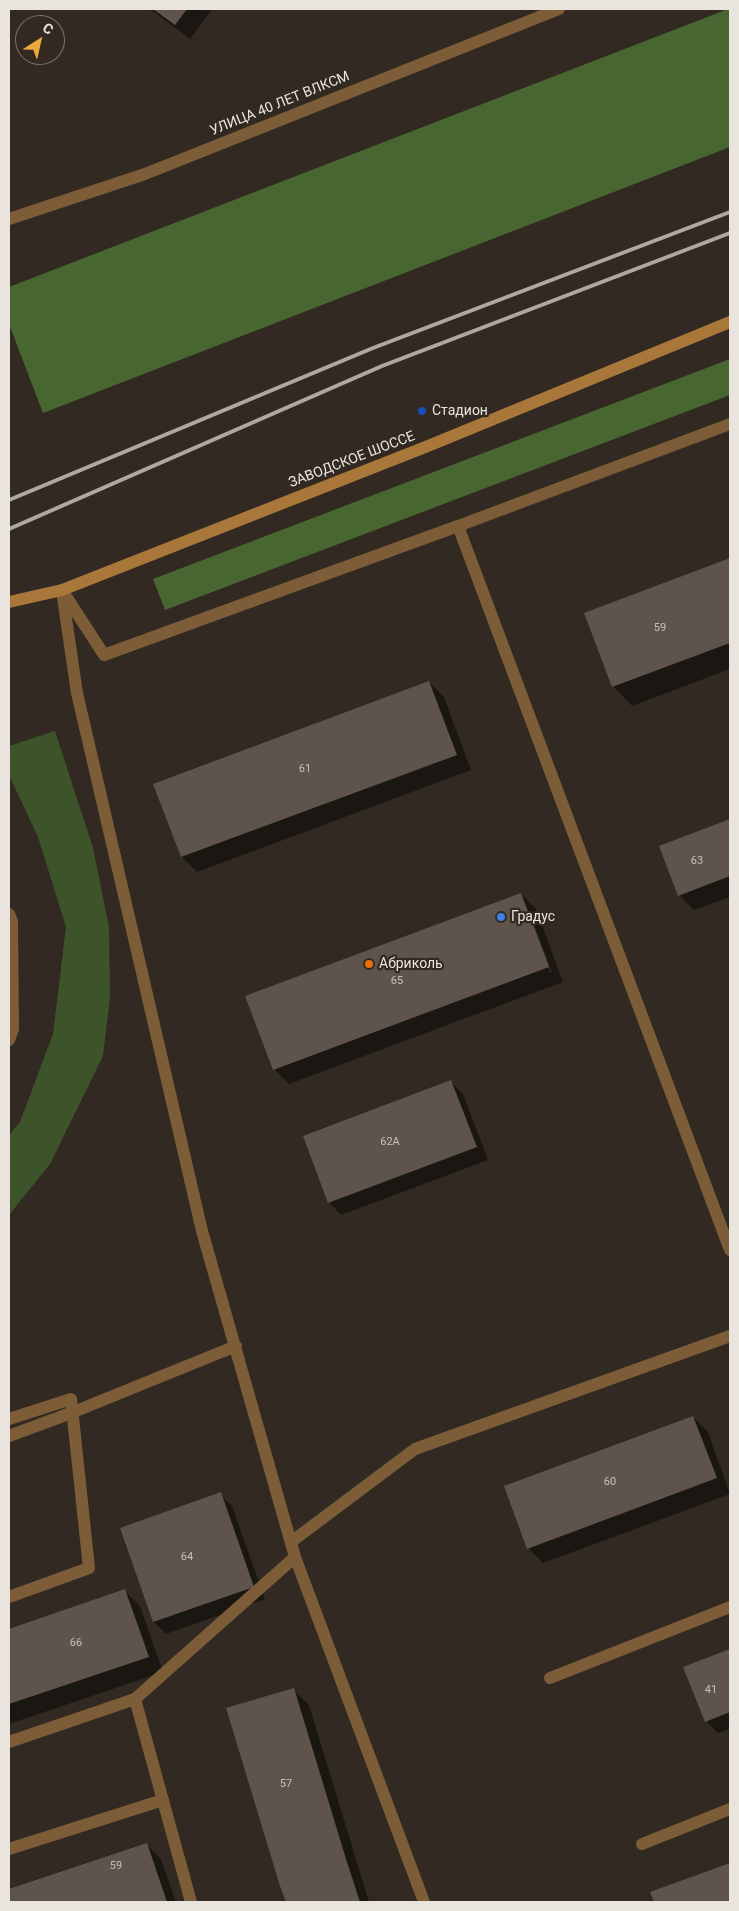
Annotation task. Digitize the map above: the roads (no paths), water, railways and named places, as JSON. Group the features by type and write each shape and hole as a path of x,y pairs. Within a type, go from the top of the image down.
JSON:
{"main road":[{"name":"ЗАВОДСКОЕ ШОССЕ","path":"9,602 62,590 428,446 730,322"}],"street":[{"name":"УЛИЦА 40 ЛЕТ ВЛКСМ","path":"9,219 145,174 558,9"},
{"path":"62,590 104,655 458,526 730,424"},
{"path":"458,526 730,1250"},
{"path":"62,590 82,712 202,1231 295,1556 424,1902"},
{"path":"9,914 12,921 13,1029 9,1040"},
{"path":"291,1542 415,1449 730,1336"},
{"path":"9,1436 71,1414 236,1346"},
{"path":"9,1419 71,1399 71,1414 90,1568 9,1597"},
{"path":"9,1742 135,1699 295,1556"},
{"path":"550,1678 730,1607"},
{"path":"135,1699 191,1902"},
{"path":"9,1849 163,1800"},
{"path":"642,1844 730,1809"}],"railway":[{"path":"9,500 373,348 730,212"},
{"path":"9,529 382,366 730,233"}],"place":[{"name":"Стадион","path":"422,411"},
{"name":"Градус","path":"501,917"},
{"name":"Абриколь","path":"369,964"}]}
